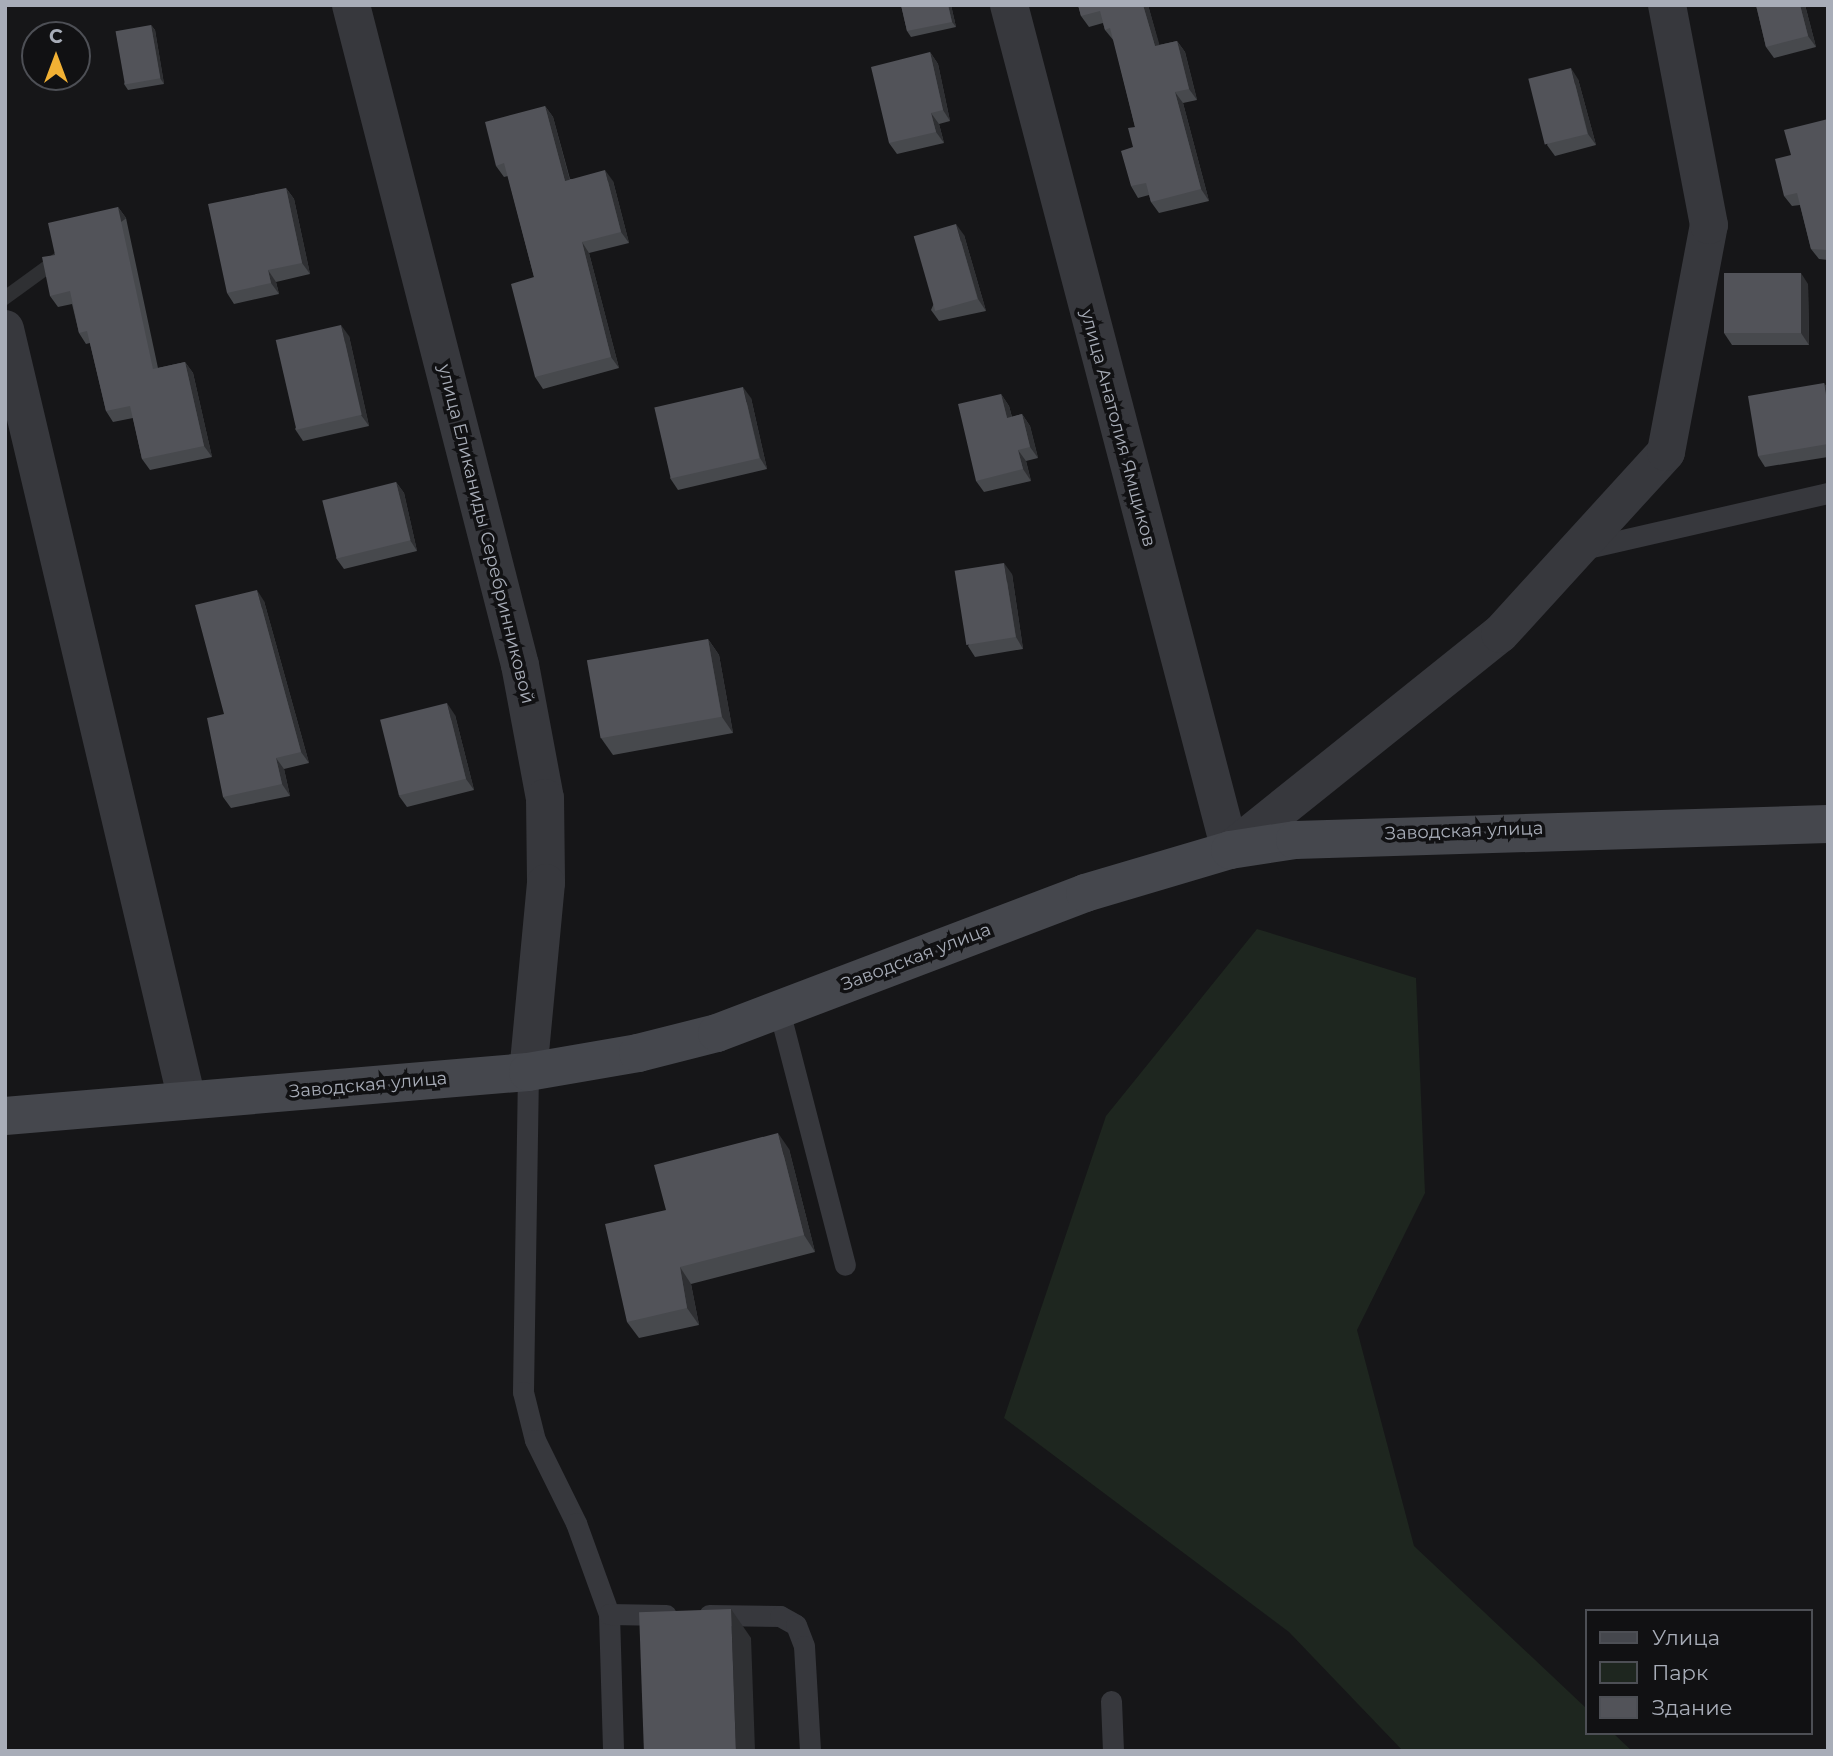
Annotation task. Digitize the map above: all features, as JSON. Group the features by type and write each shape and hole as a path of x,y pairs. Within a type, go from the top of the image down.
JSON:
{"street":[{"name":"улица Еликаниды Серебринниковой","path":"351,5 520,665 545,798 545,895 528,1072"},
{"name":"улица Анатолия Ямщиков","path":"1009,5 1230,850"},
{"path":"1230,850 1500,634 1581,550 1666,452 1709,225 1708,192 1667,5"},
{"path":"5,329 187,1100"},
{"name":"Заводская улица","path":"5,1116 528,1072 690,1041 779,1010 1084,893 1230,850 1379,834 1828,824"}],"lane":[{"path":"1581,550 1828,493"},
{"path":"779,1010 845,1265"},
{"path":"528,1072 523,1392 535,1440 576,1523 609,1614 613,1751"},
{"path":"609,1614 780,1616 796,1625 804,1646 810,1751"},
{"path":"1111,1701 1113,1751"}],"green space":[{"path":"1257,929 1416,978 1425,1193 1357,1330 1414,1546 1584,1706 1584,1735 1615,1735 1632,1751 1403,1751 1289,1632 1004,1418 1106,1116"}],"building":[{"path":"901,5 948,5 952,22 907,31"},
{"path":"1078,5 1143,5 1155,46 1177,41 1189,89 1175,92 1201,189 1151,202 1146,183 1131,186 1121,151 1133,147 1128,128 1135,127 1110,28 1105,30 1100,11 1081,16"},
{"path":"1756,5 1800,5 1808,36 1766,47"},
{"path":"151,25 160,78 125,84 116,31"},
{"path":"930,52 943,110 931,113 936,132 889,143 871,67"},
{"path":"1571,68 1587,134 1545,145 1528,79"},
{"path":"545,106 565,181 605,170 621,232 582,242 611,357 535,377 511,284 534,277 504,163 496,166 485,122"},
{"path":"1828,119 1828,250 1811,249 1797,193 1784,196 1775,159 1791,155 1784,130"},
{"path":"286,188 302,263 268,270 271,283 227,293 208,204"},
{"path":"118,207 153,369 185,362 204,446 142,459 130,406 106,411 87,331 79,333 70,291 50,296 42,257 55,255 48,223"},
{"path":"956,224 977,299 935,311 914,236"},
{"path":"1724,273 1801,273 1801,333 1724,333"},
{"path":"341,325 362,415 296,430 276,340"},
{"path":"1824,383 1828,408 1828,444 1758,456 1748,396"},
{"path":"743,387 759,458 671,479 654,407"},
{"path":"1001,394 1007,418 1022,414 1030,447 1018,450 1023,469 976,481 958,404"},
{"path":"396,482 411,540 337,559 322,500"},
{"path":"1004,563 1016,637 966,645 955,571"},
{"path":"257,590 301,752 276,758 282,784 223,797 207,718 224,714 195,605"},
{"path":"708,639 722,717 601,738 587,660"},
{"path":"447,703 466,779 399,795 380,720"},
{"path":"778,1133 804,1235 680,1267 687,1308 627,1322 605,1224 666,1210 654,1165"},
{"path":"731,1609 736,1751 644,1751 639,1612"}]}
